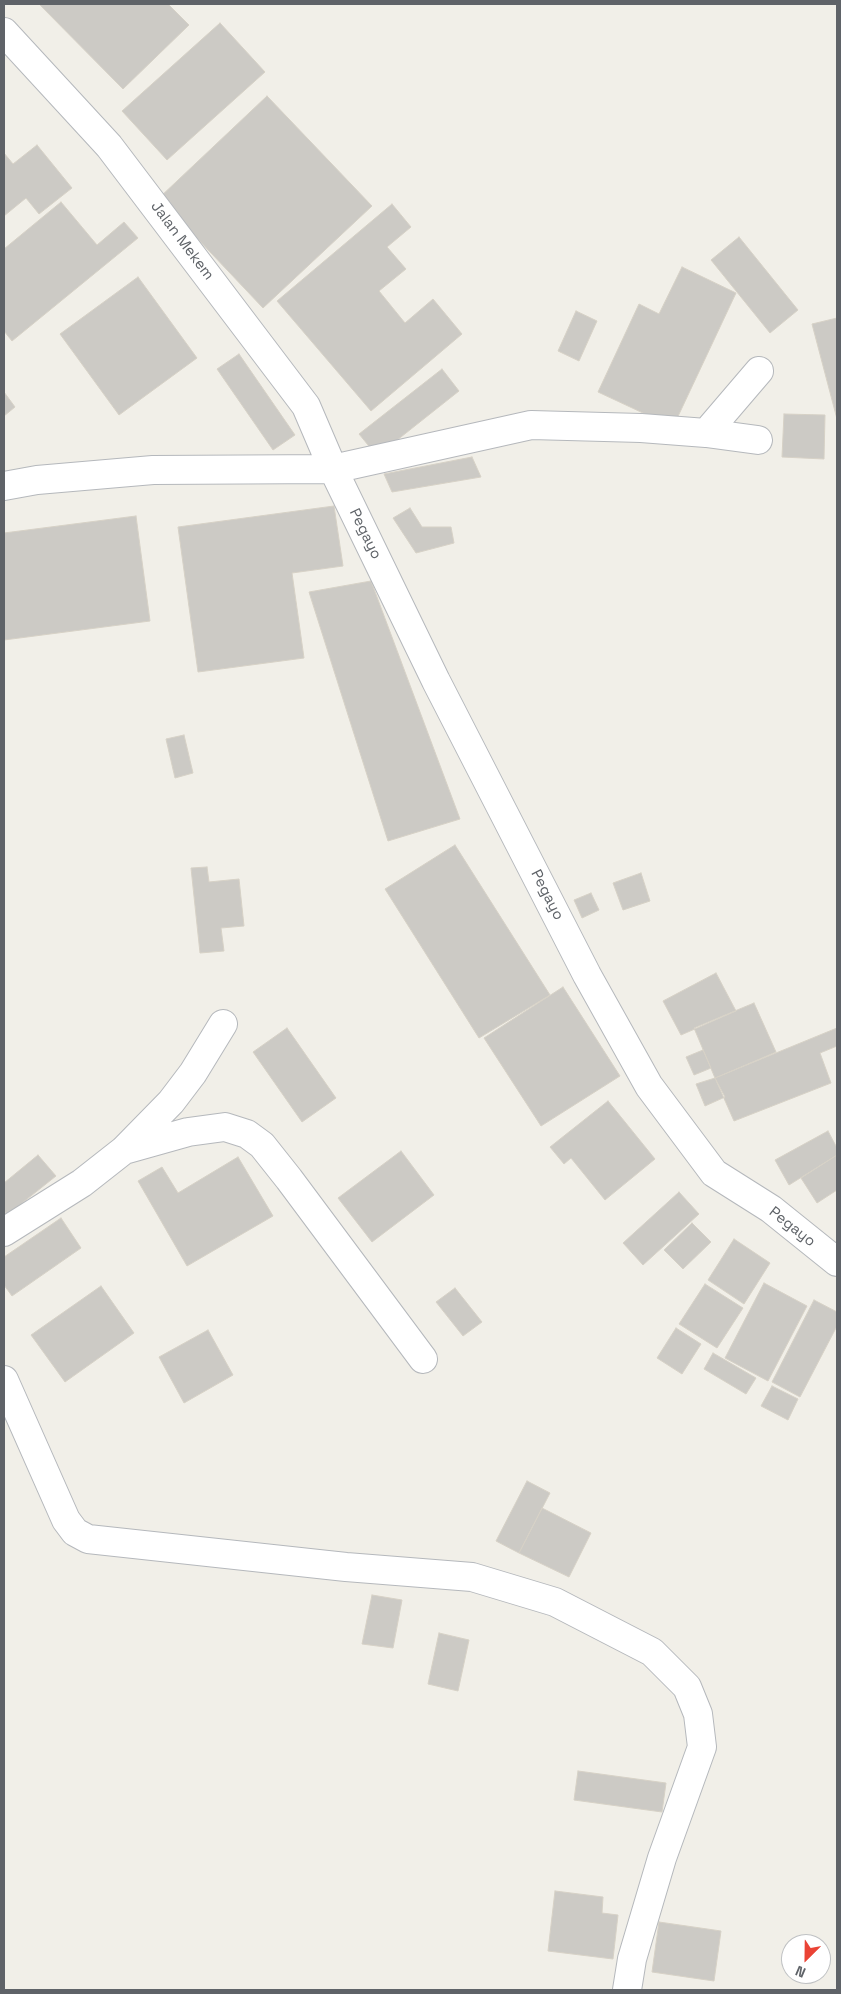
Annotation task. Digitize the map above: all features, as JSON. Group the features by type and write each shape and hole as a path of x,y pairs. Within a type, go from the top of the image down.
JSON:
{"street":[{"name":"Jalan Mekem","path":"4,32 109,146 194,256 306,406 333,469"},
{"path":"706,433 759,372"},
{"path":"4,486 37,480 153,470 333,469 531,425 641,428 706,433 758,440"},
{"name":"Pegayo","path":"333,469 441,690 588,975 649,1086 714,1173 771,1210 837,1262"},
{"path":"4,1232 82,1183 124,1150 171,1102 193,1073 223,1024"},
{"path":"124,1150 197,1130 225,1127 247,1134 262,1145 423,1359"},
{"path":"4,1380 66,1520 75,1532 88,1539 346,1567 472,1577 555,1602 652,1652 687,1687 698,1714 702,1747 662,1858 632,1959 627,1990"}],"building":[{"path":"39,4 168,4 189,25 123,89"},
{"path":"220,23 265,72 167,160 122,111"},
{"path":"267,96 372,206 263,308 159,198"},
{"path":"37,145 72,188 39,214 26,198 4,216 4,153 13,164"},
{"path":"61,202 97,245 124,222 138,238 12,341 4,331 4,249"},
{"path":"392,204 411,227 387,247 406,269 379,291 405,323 433,299 462,334 371,411 277,301"},
{"path":"739,237 798,310 770,333 711,260"},
{"path":"682,267 736,293 673,427 598,392 639,304 659,314"},
{"path":"138,277 197,358 119,415 60,334"},
{"path":"576,311 597,321 579,361 558,351"},
{"path":"837,318 837,419 812,324"},
{"path":"239,354 295,435 273,450 217,369"},
{"path":"442,369 459,391 377,456 359,434"},
{"path":"4,392 15,407 4,416"},
{"path":"784,414 825,415 824,459 782,457"},
{"path":"472,457 481,477 392,492 384,474"},
{"path":"334,506 343,566 292,573 304,658 198,672 178,527"},
{"path":"410,508 422,527 451,527 454,543 416,553 393,518"},
{"path":"136,516 150,621 4,640 4,533"},
{"path":"371,581 460,819 388,841 309,592"},
{"path":"184,735 193,773 175,778 166,739"},
{"path":"455,845 550,995 479,1038 385,889"},
{"path":"207,867 209,882 239,879 244,926 221,928 224,951 200,953 191,868"},
{"path":"641,873 650,901 623,910 613,883"},
{"path":"591,893 599,910 582,918 574,900"},
{"path":"716,973 736,1011 681,1035 663,1001"},
{"path":"563,987 620,1076 541,1126 484,1038"},
{"path":"754,1003 776,1052 715,1078 694,1028"},
{"path":"287,1028 336,1098 302,1122 253,1052"},
{"path":"837,1028 837,1046 820,1053 831,1083 734,1121 715,1078"},
{"path":"703,1050 711,1068 694,1075 686,1057"},
{"path":"715,1078 725,1097 705,1106 696,1084"},
{"path":"608,1101 655,1159 605,1200 571,1158 564,1164 550,1147"},
{"path":"828,1131 837,1148 837,1155 789,1185 775,1160"},
{"path":"401,1151 434,1195 372,1242 338,1198"},
{"path":"38,1155 56,1176 7,1215 4,1211 4,1183"},
{"path":"837,1155 837,1190 817,1203 801,1178"},
{"path":"238,1157 273,1216 187,1266 138,1181 162,1167 178,1193"},
{"path":"679,1192 699,1214 643,1265 623,1243"},
{"path":"61,1218 81,1248 12,1296 4,1285 4,1257"},
{"path":"692,1223 711,1242 683,1269 664,1250"},
{"path":"734,1239 770,1263 744,1304 708,1280"},
{"path":"764,1283 807,1306 768,1381 725,1358"},
{"path":"705,1284 743,1308 717,1348 679,1324"},
{"path":"101,1286 134,1333 65,1382 31,1335"},
{"path":"455,1288 482,1322 463,1336 436,1302"},
{"path":"814,1300 837,1312 837,1326 800,1397 772,1382"},
{"path":"676,1328 701,1344 682,1374 657,1358"},
{"path":"208,1330 233,1375 184,1403 159,1357"},
{"path":"713,1353 756,1378 746,1394 704,1369"},
{"path":"772,1386 798,1399 788,1420 761,1406"},
{"path":"527,1481 550,1493 519,1553 496,1541"},
{"path":"542,1508 591,1533 569,1577 519,1553"},
{"path":"372,1595 402,1600 393,1648 362,1644"},
{"path":"439,1633 469,1640 458,1691 428,1684"},
{"path":"578,1771 666,1783 662,1812 574,1800"},
{"path":"555,1891 603,1897 602,1913 618,1915 613,1959 548,1951"},
{"path":"659,1922 721,1931 714,1981 652,1972"}]}
